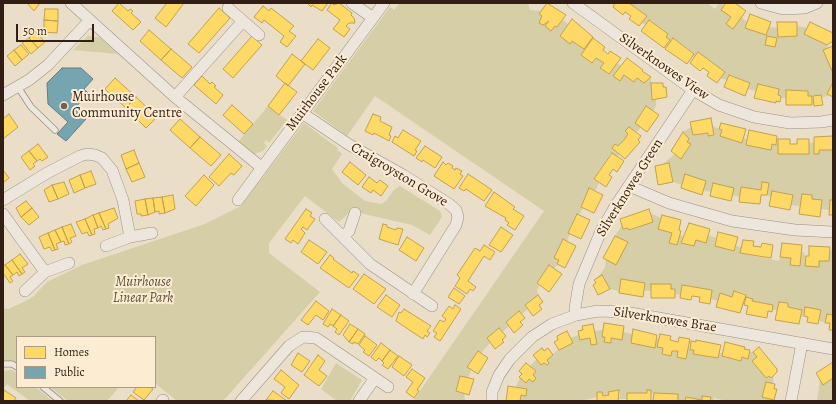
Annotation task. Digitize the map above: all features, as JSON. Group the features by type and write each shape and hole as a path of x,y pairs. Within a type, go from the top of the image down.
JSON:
{"street":[{"path":"71,3 175,96 261,167"},
{"path":"352,3 373,18"},
{"name":"Muirhouse Park","path":"239,193 261,167 384,3"},
{"name":"Silverknowes View","path":"573,3 693,90 719,105 754,117 790,122 821,122 833,120"},
{"path":"761,3 782,9 805,8 817,3"},
{"path":"228,8 259,35"},
{"path":"3,95 18,87 48,65 90,20"},
{"path":"175,96 243,21"},
{"name":"Silverknowes Green","path":"576,315 575,308 579,284 601,231 693,90"},
{"name":"Craigroyston Grove","path":"302,113 348,144 403,175 456,210 458,217 456,225 413,294"},
{"path":"3,200 47,173 80,156 88,154 95,155 102,158 112,170 123,200 130,236"},
{"path":"629,186 669,203 732,220 795,230 833,232"},
{"path":"343,238 349,232 355,213"},
{"path":"3,214 45,272"},
{"path":"325,219 370,264 432,306"},
{"path":"106,246 130,236 152,234"},
{"path":"25,291 45,272 69,263"},
{"name":"Silverknowes Brae","path":"492,401 492,392 499,375 522,346 542,329 576,315 598,311 625,312 833,349"},
{"path":"241,401 289,346 304,337 316,338 388,387"},
{"path":"791,401 802,343"},
{"path":"359,401 375,378"}],"lane":[{"path":"18,87 31,107 54,130"},
{"path":"3,364 12,364 16,366"},
{"path":"44,388 60,401"}],"green space":[{"path":"400,3 528,3 530,10 542,11 539,14 542,16 540,23 543,25 549,21 545,26 551,31 563,20 568,24 560,36 570,43 572,41 585,50 581,55 592,63 596,58 604,63 600,68 608,74 617,63 621,66 613,76 620,81 624,75 634,82 637,78 644,83 651,77 652,100 656,100 656,106 653,111 646,106 635,123 641,127 637,132 629,127 625,131 628,134 624,140 618,146 615,144 612,148 619,154 617,157 611,153 594,179 599,183 595,191 589,188 581,206 583,208 579,215 577,214 568,232 570,234 567,241 563,239 554,258 559,260 556,266 554,269 549,265 537,283 540,285 537,290 538,295 525,305 528,309 522,314 519,311 506,322 509,326 502,332 499,328 487,338 490,343 481,353 478,351 467,367 471,370 468,378 460,376 456,391 464,393 465,401 413,401 544,211 375,96 347,136 313,111 390,7 394,10"},
{"path":"629,3 707,3 715,9 719,3 722,3 731,17 726,24 732,28 741,17 747,22 745,28 766,35 769,27 778,28 778,37 797,36 797,26 807,28 804,34 827,45 828,48 824,50 833,73 833,82 827,94 829,95 822,98 821,95 808,96 808,91 787,90 786,98 781,98 781,96 778,95 779,89 758,84 756,91 748,89 750,83 730,75 727,80 721,78 725,72 698,52 693,58 694,53 673,38 671,41 666,37 668,34 650,20 646,25 642,23 646,16"},
{"path":"88,36 99,37 118,54 73,50"},
{"path":"268,106 287,120 269,143 266,140 264,143 267,146 263,151 254,154 238,142"},
{"name":"Muirhouse Linear Park","path":"304,123 338,148 337,150 342,154 332,169 342,183 365,201 381,204 386,201 394,190 400,186 440,211 442,217 430,235 412,225 351,211 339,222 305,196 269,243 269,253 320,292 223,401 177,401 156,384 156,336 16,336 16,362 3,361 3,308 8,309 24,302 34,296 47,282 82,265 205,224 241,206"},
{"path":"712,126 722,130 720,136 742,143 744,138 747,139 746,145 778,144 778,154 809,154 809,143 814,142 814,154 819,150 833,150 833,200 830,200 829,210 821,209 812,199 812,195 802,194 800,206 791,205 793,195 773,191 771,197 767,195 769,183 762,183 761,190 741,187 740,197 732,195 734,188 713,183 711,192 703,190 706,181 686,175 682,185 673,182 669,163 663,164 675,154 682,158 691,145 687,142 689,139 683,132 691,127 693,135 708,133 709,136 714,135"},
{"path":"650,213 661,218 658,229 672,233 669,243 677,245 680,235 683,236 681,243 694,246 696,240 708,235 716,238 715,246 734,251 736,246 742,247 741,253 779,261 780,257 791,258 791,265 799,266 801,250 806,256 805,266 819,266 819,261 829,261 830,250 833,251 833,315 827,314 825,322 819,321 821,310 805,308 804,316 801,317 802,310 788,307 788,303 779,302 777,311 772,309 773,305 752,301 753,299 746,297 746,294 734,291 732,297 720,293 718,301 711,299 712,290 682,285 680,295 675,294 675,289 671,289 671,284 651,284 651,291 647,291 644,290 645,283 621,279 619,291 610,289 602,275 597,278 605,268 606,259 627,242 615,236 622,225 623,229 628,228 629,230 653,222"},
{"path":"603,330 602,336 605,337 604,342 610,343 611,338 622,340 623,332 633,334 631,343 655,347 657,339 659,339 657,347 663,348 662,354 671,356 672,351 678,351 677,357 686,359 688,349 694,350 694,354 718,358 719,353 723,353 722,356 741,361 742,357 748,359 750,352 753,352 757,357 752,361 766,378 774,375 773,384 766,382 762,396 771,399 770,401 727,401 714,398 713,401 710,401 710,397 703,396 702,400 687,397 685,401 678,401 678,394 651,393 647,390 647,393 627,393 627,399 618,399 620,396 619,390 608,392 609,395 603,396 602,392 597,392 598,397 578,401 520,401 521,395 526,396 527,389 516,387 520,378 526,383 529,379 533,382 536,378 533,375 536,371 530,366 537,359 541,365 544,363 547,365 549,363 547,360 570,338 579,335 580,340 590,338 594,331"},
{"path":"336,363 362,380 350,401 337,401 321,389"},
{"path":"12,370 16,372 16,388 36,388 53,401 30,401 7,384 3,389 3,371"},
{"path":"833,378 833,401 817,401 820,379 823,384"},
{"path":"51,388 118,388 107,401 68,401"}],"building: Homes":[{"path":"27,3 40,3 34,11"},
{"path":"119,3 128,11 130,9 133,11 131,13 141,22 133,30 112,11"},
{"path":"167,3 184,3 166,27 155,18"},
{"path":"307,3 328,3 322,11 312,5 311,7"},
{"path":"332,3 334,5 339,3 352,13 351,15 354,18 355,23 349,23 346,26 350,29 344,37 333,29 340,20 327,10"},
{"path":"547,3 566,15 557,27 555,26 551,31 545,26 549,21 543,25 539,23 542,16 539,14"},
{"path":"615,3 629,3 647,16 639,26 629,19 631,16 625,12 623,15 613,7"},
{"path":"726,3 735,3 746,11 733,29 726,24 731,17 721,10"},
{"path":"263,6 269,11 271,8 294,26 289,31 296,36 287,47 280,42 284,36 264,20 262,23 254,17"},
{"path":"219,8 230,18 199,53 188,44"},
{"path":"45,9 58,9 58,21 44,20"},
{"path":"750,14 771,22 766,35 745,28"},
{"path":"572,19 593,37 584,49 572,41 570,44 560,36"},
{"path":"44,20 58,21 57,33 44,32"},
{"path":"649,20 668,34 666,37 670,40 664,48 641,31"},
{"path":"777,22 797,22 797,36 778,37"},
{"path":"810,22 833,33 833,41 827,45 804,34"},
{"path":"32,28 45,42 38,48 29,38 31,36 27,31"},
{"path":"149,30 171,49 161,60 140,41"},
{"path":"252,36 262,45 233,78 223,69"},
{"path":"767,36 777,38 775,47 765,45"},
{"path":"29,38 38,48 31,54 22,43"},
{"path":"593,38 605,47 603,50 608,54 610,51 621,58 609,74 600,68 604,63 596,58 592,63 581,55"},
{"path":"673,38 694,54 687,64 665,49"},
{"path":"318,39 330,48 313,70 301,61"},
{"path":"21,45 29,54 22,60 14,50"},
{"path":"833,46 833,73 823,50"},
{"path":"171,49 192,67 182,78 161,60"},
{"path":"14,50 22,60 15,66 7,56"},
{"path":"698,52 725,72 717,83 707,76 709,72 703,68 700,71 690,63"},
{"path":"292,54 305,64 288,86 276,76"},
{"path":"627,58 651,77 644,83 637,78 634,82 624,75 620,81 613,76"},
{"path":"729,75 750,83 745,96 724,87"},
{"path":"202,76 210,84 212,82 216,86 214,87 223,95 216,104 194,85"},
{"path":"115,78 136,97 126,108 105,89"},
{"path":"833,82 833,97 827,94"},
{"path":"285,83 297,92 279,115 268,106"},
{"path":"651,83 663,83 663,87 666,87 667,97 652,100"},
{"path":"758,84 779,89 778,95 781,96 780,102 776,101 776,103 754,98"},
{"path":"786,90 808,91 808,96 812,96 812,105 786,105"},
{"path":"821,95 823,105 814,106 813,96"},
{"path":"136,97 157,117 146,128 126,108"},
{"path":"232,105 253,124 244,134 223,115"},
{"path":"646,106 659,115 647,132 635,123"},
{"path":"9,114 18,127 3,139 3,119"},
{"path":"373,114 381,117 380,121 392,127 389,135 391,136 389,141 374,133 373,135 365,131"},
{"path":"711,118 714,135 708,136 708,133 693,135 690,122"},
{"path":"180,119 200,137 190,148 170,130"},
{"path":"721,123 746,129 742,143 720,136 722,130 719,129"},
{"path":"629,127 641,136 638,140 640,142 625,159 612,148 615,144 618,146 624,140 628,134 625,131"},
{"path":"403,130 421,141 415,150 417,151 414,156 392,142 395,136 398,138"},
{"path":"749,130 777,136 776,145 772,144 771,150 746,145"},
{"path":"683,132 689,139 687,142 691,144 681,159 671,151"},
{"path":"833,136 833,150 819,150 819,154 814,154 814,137"},
{"path":"200,137 221,155 211,166 190,148"},
{"path":"778,139 790,139 790,144 797,144 797,139 809,139 809,154 778,154"},
{"path":"38,144 48,157 42,161 40,159 37,161 29,151"},
{"path":"425,146 442,157 435,168 423,160 422,162 416,158"},
{"path":"134,150 139,163 126,169 121,155"},
{"path":"29,151 37,161 33,164 35,166 30,170 21,157"},
{"path":"612,153 624,161 617,172 613,169 609,175 612,177 606,187 594,179"},
{"path":"229,154 242,166 234,175 231,173 219,186 209,177"},
{"path":"350,162 366,175 358,185 342,172"},
{"path":"443,162 446,165 448,163 453,166 452,168 455,170 456,168 462,171 460,174 463,176 454,189 434,176"},
{"path":"139,163 145,177 132,182 126,169"},
{"path":"669,163 673,182 658,185 655,166"},
{"path":"3,170 9,178 3,183"},
{"path":"91,171 96,184 85,188 80,175"},
{"path":"468,174 492,190 484,201 466,189 464,191 459,188"},
{"path":"685,174 706,181 702,195 681,188"},
{"path":"80,175 85,188 74,193 69,180"},
{"path":"204,175 214,185 196,206 185,196"},
{"path":"369,177 377,183 380,180 388,186 381,196 373,190 371,193 362,187"},
{"path":"64,182 69,194 58,199 52,185"},
{"path":"762,182 769,183 767,195 761,195 760,204 739,202 741,187 761,190"},
{"path":"713,183 734,188 731,201 710,196"},
{"path":"52,185 58,199 49,202 44,190"},
{"path":"589,188 603,195 594,213 581,207"},
{"path":"772,191 793,195 790,210 769,206"},
{"path":"494,192 515,207 513,209 524,216 515,230 507,225 509,223 505,220 506,218 485,206"},
{"path":"802,194 812,195 812,199 822,200 820,217 799,214"},
{"path":"173,195 175,209 165,213 162,197"},
{"path":"162,197 165,213 159,214 159,211 155,212 153,198"},
{"path":"153,198 155,212 148,215 145,199"},
{"path":"145,199 148,215 141,216 141,214 137,214 135,201"},
{"path":"830,200 833,200 833,215 829,215"},
{"path":"26,201 32,208 21,217 16,208"},
{"path":"32,208 39,217 29,225 21,217"},
{"path":"114,208 118,218 108,224 109,228 106,229 99,213"},
{"path":"306,209 312,213 310,216 315,219 307,230 303,227 301,229 305,233 298,244 293,240 291,243 285,239"},
{"path":"649,209 653,222 629,230 628,228 623,229 620,219"},
{"path":"99,213 106,229 103,230 101,226 98,228 93,215"},
{"path":"577,214 590,220 581,239 568,233"},
{"path":"93,215 98,228 94,229 95,234 92,235 85,219"},
{"path":"662,215 681,220 679,230 681,231 677,245 669,243 672,233 658,229"},
{"path":"85,219 92,235 89,236 87,232 82,234 76,222"},
{"path":"689,223 710,229 706,243 696,240 694,246 681,243"},
{"path":"71,224 76,236 70,238 72,242 69,244 62,227"},
{"path":"383,224 396,230 397,228 403,229 398,245 379,239"},
{"path":"62,227 69,244 65,245 64,241 61,242 55,230"},
{"path":"501,227 513,235 501,252 489,245"},
{"path":"55,230 61,242 56,244 58,249 55,250 48,233"},
{"path":"718,232 738,237 734,251 715,246"},
{"path":"48,233 55,250 52,251 50,247 44,249 39,237"},
{"path":"615,236 628,242 616,265 603,258"},
{"path":"407,237 424,248 416,261 399,250"},
{"path":"563,239 576,246 565,268 557,264 559,260 554,258"},
{"path":"309,240 327,252 318,264 301,252"},
{"path":"743,240 754,241 753,246 761,247 762,243 773,245 771,258 740,253"},
{"path":"782,243 802,245 800,266 790,265 791,258 780,257"},
{"path":"484,245 495,252 490,260 484,256 468,281 476,287 473,291 470,289 467,294 455,286 460,278 457,275 475,248 480,251"},
{"path":"809,246 830,247 829,261 819,261 819,267 805,266 806,256 809,256"},
{"path":"20,254 28,264 22,268 25,272 22,274 12,260"},
{"path":"330,255 352,273 353,271 359,275 349,288 320,268"},
{"path":"12,260 22,274 19,276 17,272 13,275 5,265"},
{"path":"5,265 13,275 10,277 13,281 10,283 3,273 3,266"},
{"path":"549,265 562,274 549,292 537,283"},
{"path":"364,274 386,289 374,304 353,289"},
{"path":"602,275 610,289 598,295 593,285 596,283 594,280"},
{"path":"621,279 645,283 643,297 619,293"},
{"path":"651,284 671,284 671,289 675,289 675,298 651,298"},
{"path":"682,285 712,290 710,304 699,302 700,297 692,296 691,300 680,298"},
{"path":"454,288 465,296 459,304 448,297"},
{"path":"734,291 746,295 740,313 716,307 720,293 732,297"},
{"path":"386,295 400,305 392,317 377,307"},
{"path":"538,295 543,302 539,305 542,309 533,316 525,305"},
{"path":"746,297 753,299 752,301 773,305 772,312 768,311 767,318 746,314 748,306 744,305"},
{"path":"316,301 329,311 323,320 316,315 308,325 301,320"},
{"path":"779,302 788,303 788,307 802,310 799,324 775,320"},
{"path":"455,305 461,309 440,341 434,337 437,333 433,331 440,320 444,322 446,319 442,316 449,306 453,309"},
{"path":"805,307 821,310 818,324 807,322 808,317 804,316"},
{"path":"332,309 341,315 333,326 330,324 328,327 323,324"},
{"path":"404,309 431,326 427,331 430,333 427,337 425,335 423,339 396,321 399,312 401,313"},
{"path":"519,311 525,318 520,322 523,325 514,333 506,322"},
{"path":"827,314 833,315 833,330 829,330 830,323 825,323"},
{"path":"341,315 349,321 339,335 335,332 337,329 333,326"},
{"path":"604,323 624,326 622,340 611,338 611,343 604,342 605,337 602,337"},
{"path":"350,324 358,329 349,342 343,335"},
{"path":"593,324 597,344 591,345 590,338 580,340 578,331 583,330 582,326"},
{"path":"499,328 506,336 502,340 504,342 495,349 487,338"},
{"path":"358,329 365,334 358,344 349,342"},
{"path":"633,329 657,335 655,348 631,343"},
{"path":"567,331 573,343 559,350 554,342 558,340 557,336"},
{"path":"660,334 671,336 670,340 678,342 679,337 690,339 686,359 677,357 678,351 672,351 671,356 662,354 663,348 657,347"},
{"path":"365,336 377,345 369,356 363,352 365,350 359,345"},
{"path":"696,340 721,345 718,358 693,354 694,350 690,350 691,341 696,342"},
{"path":"725,342 745,347 744,349 750,350 748,359 742,357 741,361 722,356"},
{"path":"381,343 390,350 382,361 379,358 376,361 371,357"},
{"path":"759,347 777,369 777,372 771,378 769,376 766,378 752,361 757,357 753,352"},
{"path":"542,348 544,351 548,348 553,355 547,360 549,363 547,365 544,363 541,365 533,355"},
{"path":"390,350 398,356 388,369 382,365 384,363 382,361"},
{"path":"478,351 488,358 478,374 467,367"},
{"path":"298,353 310,361 302,372 291,365"},
{"path":"318,355 325,361 319,370 327,376 319,386 304,375"},
{"path":"399,356 412,365 404,376 392,367"},
{"path":"833,362 833,378 823,385 816,373"},
{"path":"526,363 536,371 533,375 536,378 533,382 529,379 526,383 519,377 522,374 519,371"},
{"path":"412,369 425,378 417,390 419,391 414,398 406,392 413,382 406,377"},
{"path":"281,370 299,385 289,399 281,393 285,387 274,379"},
{"path":"460,376 474,379 469,395 456,391"},
{"path":"766,382 775,384 774,389 777,389 774,400 762,397"},
{"path":"508,386 527,389 526,396 521,395 520,401 506,401"},
{"path":"136,388 153,389 144,400 133,392"},
{"path":"4,390 16,398 14,401 3,401"},
{"path":"619,390 618,401 597,401 597,392 602,392 603,396 609,395 608,392"},
{"path":"647,390 651,390 651,401 627,401 627,393 647,393"},
{"path":"273,391 287,401 266,400"},
{"path":"654,393 678,394 678,401 653,401"},
{"path":"131,395 139,401 126,401"},
{"path":"702,396 711,397 710,401 685,401 686,397 702,400"}],"building: Public":[{"name":"Muirhouse Community Centre","path":"62,68 81,68 93,79 84,89 88,93 75,108 86,119 66,141 57,134 68,122 48,104 47,83"}],"place":[{"name":"Muirhouse Community Centre","path":"64,106"}]}
